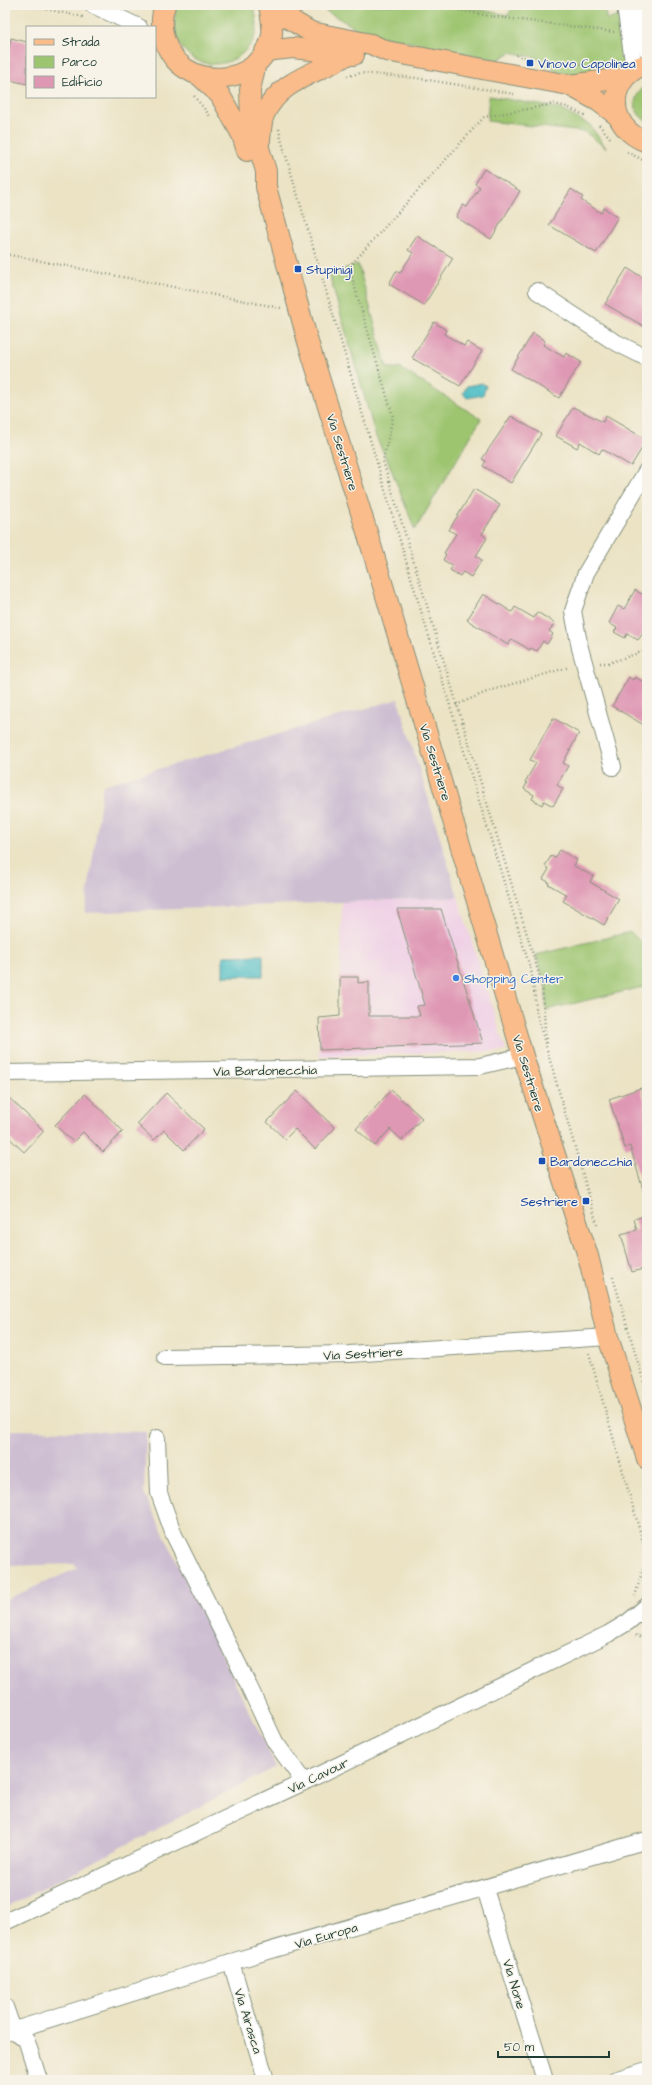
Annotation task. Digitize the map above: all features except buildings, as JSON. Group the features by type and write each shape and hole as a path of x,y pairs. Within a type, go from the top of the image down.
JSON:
{"main road":[{"path":"165,5 160,40 179,64 200,76 215,79 230,77 244,72 260,57 293,48 347,55 370,55 386,51"},
{"path":"269,6 311,32 371,44 386,51 569,85 598,101 618,116 631,134 647,142"},
{"name":"Via Sestriere","path":"269,6 272,20 272,36 260,57 250,90 251,122 266,172 266,187 298,308 372,547 523,1056 588,1256 608,1337 647,1459"},
{"name":"Via Sestriere","path":"258,149 263,116 273,99 285,87 303,76 330,66 347,55"},
{"path":"569,85 635,70"},
{"path":"618,116 616,102 617,94 635,70"},
{"name":"Via Sestriere","path":"200,76 220,95 242,135 254,174 266,187"}],"street":[{"path":"625,5 635,70"},
{"path":"631,5 637,16 647,50"},
{"path":"89,11 136,26"},
{"path":"537,291 613,341 647,358"},
{"path":"614,767 584,663 573,612 586,572 647,470"},
{"name":"Via Bardonecchia","path":"5,1073 480,1066 523,1056"},
{"name":"Via Sestriere","path":"165,1357 349,1354 608,1337"},
{"path":"157,1438 159,1493 174,1535 246,1680 274,1742 304,1782"},
{"name":"Via Cavour","path":"5,1922 304,1782 608,1634 628,1622 640,1602"},
{"path":"628,1622 647,1620"},
{"name":"Via Europa","path":"9,2031 231,1962 485,1889 647,1840"},
{"name":"Via None","path":"485,1889 545,2080"},
{"name":"Via Airasca","path":"231,1962 266,2080"},
{"path":"5,2008 9,2031 26,2039 39,2080"},
{"path":"614,2080 647,2070"}],"path":[{"path":"27,5 89,11"},
{"path":"431,5 490,16 618,33"},
{"path":"546,63 590,64"},
{"path":"345,76 361,73 416,78 519,95"},
{"path":"548,99 568,104 587,114"},
{"path":"546,1049 542,984 383,461 393,417 349,267 484,117 554,104 567,107 590,118"},
{"path":"278,122 281,139 415,591 532,974 537,1016 598,1226"},
{"path":"5,254 285,309 298,308"},
{"path":"456,705 489,691 584,663 609,663 647,650"},
{"path":"611,1271 647,1393"},
{"path":"584,1339 645,1549 646,1559 640,1602"},
{"path":"628,1622 638,1637 647,1632"}],"shaded area":[{"path":"398,699 458,897 85,913 103,785"},
{"path":"458,897 506,1051 319,1056 319,1018 340,1016 342,902"},
{"path":"5,1430 146,1432 144,1493 276,1767 5,1908 5,1600 78,1568 74,1564 5,1566"}],"green space":[{"path":"178,5 252,5 257,22 254,38 246,50 233,59 219,64 203,63 189,55 178,41 174,23"},
{"path":"320,5 455,5 508,15 514,5 603,5 607,20 619,16 629,60 625,70 590,78 557,72 537,58 511,52 498,60 364,33 326,11"},
{"path":"647,85 647,121 638,113 635,103 638,93"},
{"path":"489,96 557,108 590,125 606,148 585,132 487,121"},
{"path":"358,264 387,368 400,368 481,419 415,530 389,464 376,437 329,274"},
{"path":"630,932 647,947 647,986 546,1010 546,987 536,955"}],"water":[{"path":"482,383 486,386 483,395 467,398 463,393 467,386"},
{"path":"263,955 263,976 223,976 223,956"}],"place":[{"name":"Vinovo Capolinea","path":"530,63"},
{"name":"Stupinigi","path":"298,269"},
{"name":"Shopping Center","path":"456,978"},
{"name":"Bardonecchia","path":"542,1161"},
{"name":"Sestriere","path":"586,1201"}]}
